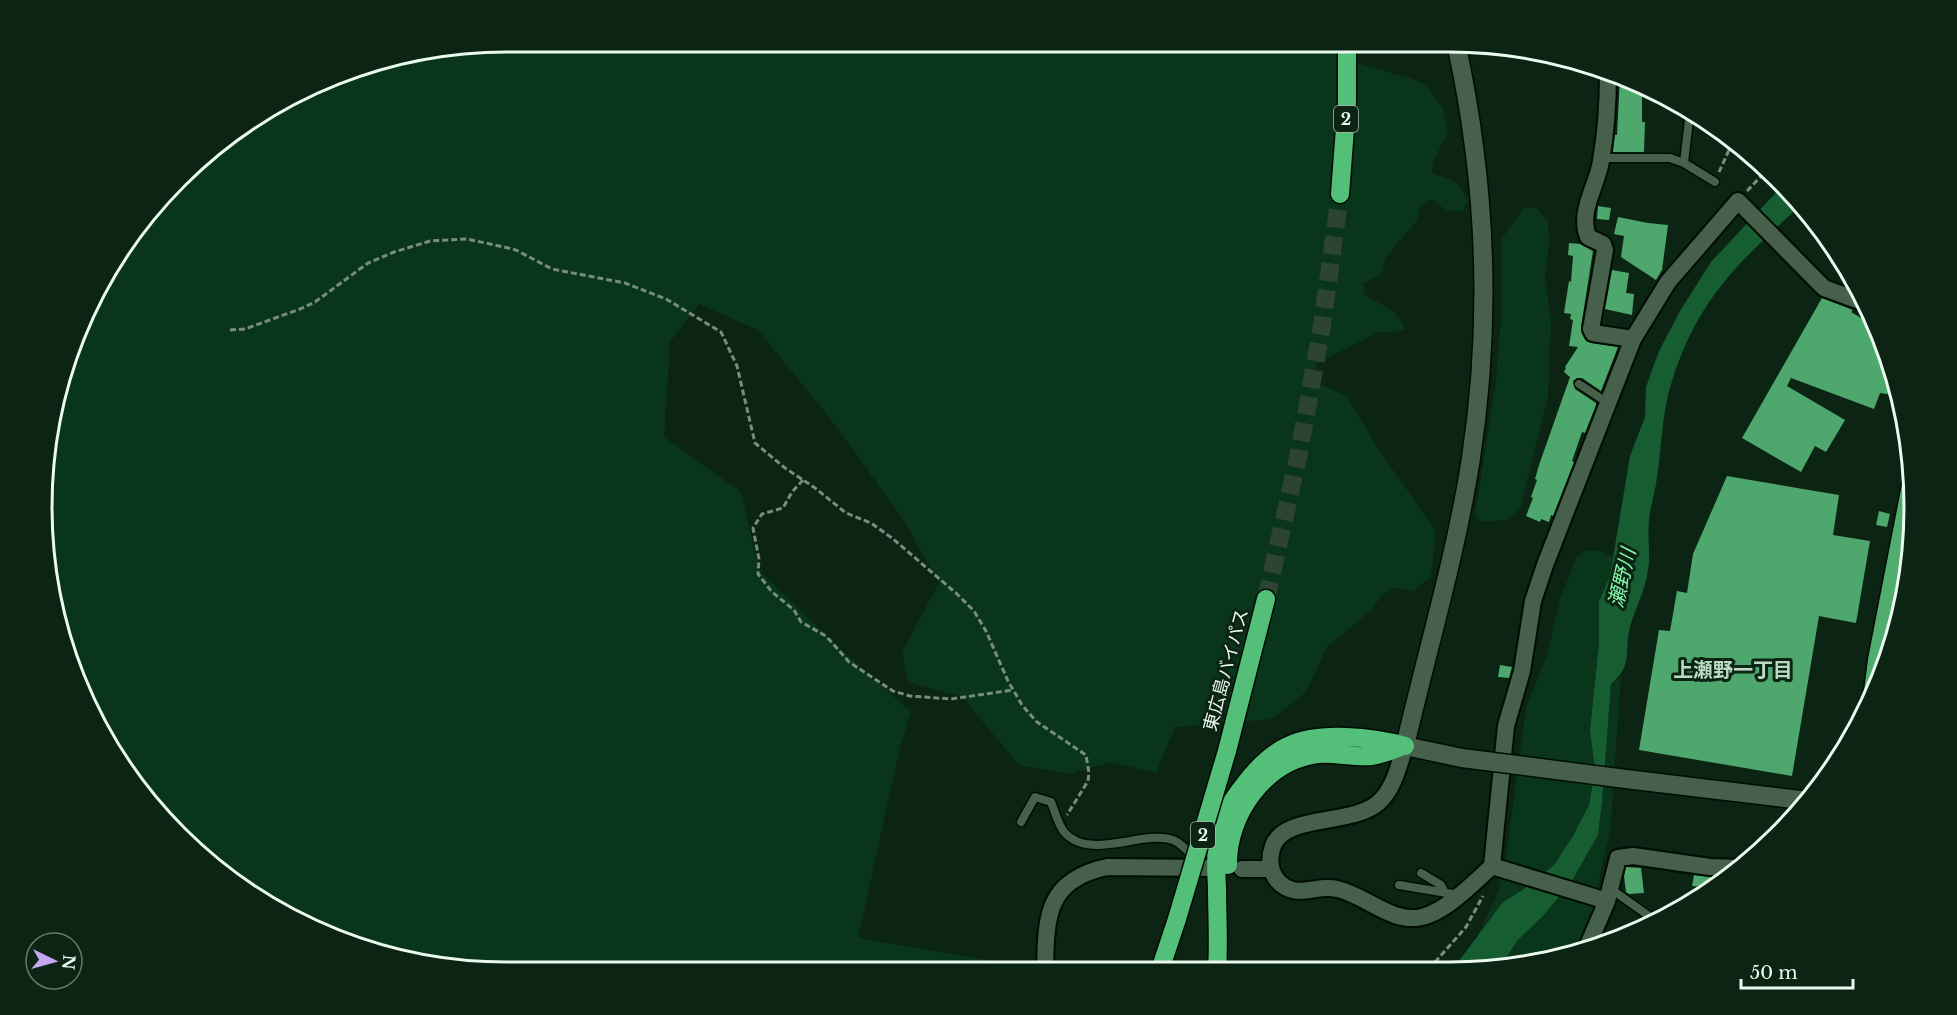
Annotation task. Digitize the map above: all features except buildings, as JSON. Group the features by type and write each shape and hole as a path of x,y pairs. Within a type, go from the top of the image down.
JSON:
{"highway":[{"name":"2","path":"1340,194 1347,102 1347,52"},
{"path":"1877,664 1904,521"},
{"name":"東広島バイパス","path":"1163,962 1227,751 1266,599"},
{"path":"1217,962 1216,858 1220,828 1232,801 1249,778 1266,761 1290,745 1323,737 1386,740 1405,746"},
{"path":"1228,962 1228,858 1232,834 1240,811 1259,785 1286,765 1314,754 1372,756 1405,746"}],"street":[{"path":"1458,52 1472,123 1479,179 1485,289 1483,345 1471,458 1460,514 1405,746 1395,778 1379,802 1365,812 1349,817 1299,825 1279,835 1273,844 1270,858 1271,869 1281,884 1296,892 1311,891 1322,887 1339,889 1400,917 1422,917 1436,913 1451,893 1496,867 1607,896"},
{"path":"1608,81 1602,158 1592,186 1584,227 1588,237 1603,244 1605,250 1591,329 1593,333 1633,339"},
{"path":"1496,867 1506,726 1522,671 1533,601 1633,339 1668,282 1740,204 1824,288 1854,299"},
{"path":"1405,746 1462,758 1798,800"},
{"path":"1590,940 1607,896 1618,858 1634,856 1727,868"},
{"path":"1045,962 1047,920 1053,903 1074,880 1091,870 1107,867 1206,868"},
{"path":"1242,869 1271,869"}],"lane":[{"path":"1684,164 1689,121"},
{"path":"1602,158 1670,158 1715,182"},
{"path":"1579,384 1608,403"},
{"path":"1021,822 1035,797 1051,802 1062,830 1070,838 1088,844 1106,844 1162,837 1185,847 1206,868"},
{"path":"1421,873 1451,893"},
{"path":"1399,885 1451,893"},
{"path":"1607,896 1648,917"}],"path":[{"path":"1715,182 1729,150"},
{"path":"1740,204 1762,177"},
{"path":"230,330 245,329 315,302 368,263 394,252 430,242 467,239 516,250 552,269 625,283 666,299 700,319 721,332 733,357 744,390 755,443 846,513 871,523 892,538 974,611 1022,705 1037,722 1086,756 1088,781 1068,814 1057,818"},
{"path":"803,480 792,492 783,508 762,514 753,528 759,559 758,574 772,592 794,609 801,622 826,636 849,662 901,694 951,699 1013,690"},
{"path":"1436,962 1466,927 1480,905 1496,867"}],"shaded area":[{"path":"1336,52 1348,61 1410,78 1426,85 1443,109 1448,132 1433,162 1432,173 1456,182 1469,200 1462,211 1447,211 1432,199 1420,207 1417,220 1386,257 1382,273 1363,284 1365,295 1394,313 1405,329 1379,332 1316,364 1319,384 1347,396 1381,453 1436,531 1431,577 1413,591 1394,588 1381,596 1372,610 1327,647 1306,692 1272,719 1175,727 1156,773 1110,762 1069,774 1019,765 962,697 908,682 902,652 939,583 903,519 829,417 758,330 699,304 670,342 664,437 741,492 759,570 834,643 911,712 900,747 858,938 986,960 987,962 478,962 448,959 390,947 333,928 306,916 255,886 207,850 165,808 129,760 99,709 87,682 68,625 56,567 53,537 53,478 56,448 68,390 77,361 99,306 113,280 165,207 207,165 255,129 306,99 333,87 390,68 448,56 478,53"},
{"path":"1525,207 1536,208 1548,222 1549,242 1545,279 1551,320 1548,396 1520,509 1506,520 1482,522 1475,516 1496,382 1502,304 1502,238"},
{"path":"1585,551 1601,551 1613,557 1610,576 1599,602 1599,643 1590,730 1595,770 1589,805 1554,865 1524,889 1503,902 1477,937 1498,892 1506,858 1526,708 1548,652 1559,602 1577,556"},
{"path":"1621,676 1610,835 1590,918 1577,944 1505,959 1517,941 1543,916 1572,881 1598,835 1611,684"}],"water":[{"name":"瀬野川","path":"1777,192 1795,211 1740,263 1708,304 1695,326 1672,381 1668,394 1650,516 1647,577 1630,627 1625,664 1611,684 1598,835 1572,881 1543,916 1517,941 1505,959 1458,962 1503,902 1524,889 1554,865 1589,805 1595,770 1590,730 1599,643 1599,602 1610,576 1630,456 1645,417 1646,387 1659,351 1680,311 1711,262"}],"tunnel":[{"path":"1266,599 1299,453 1322,325 1340,194"}],"district":[{"name":"上瀬野一丁目","path":"1733,670"}]}
